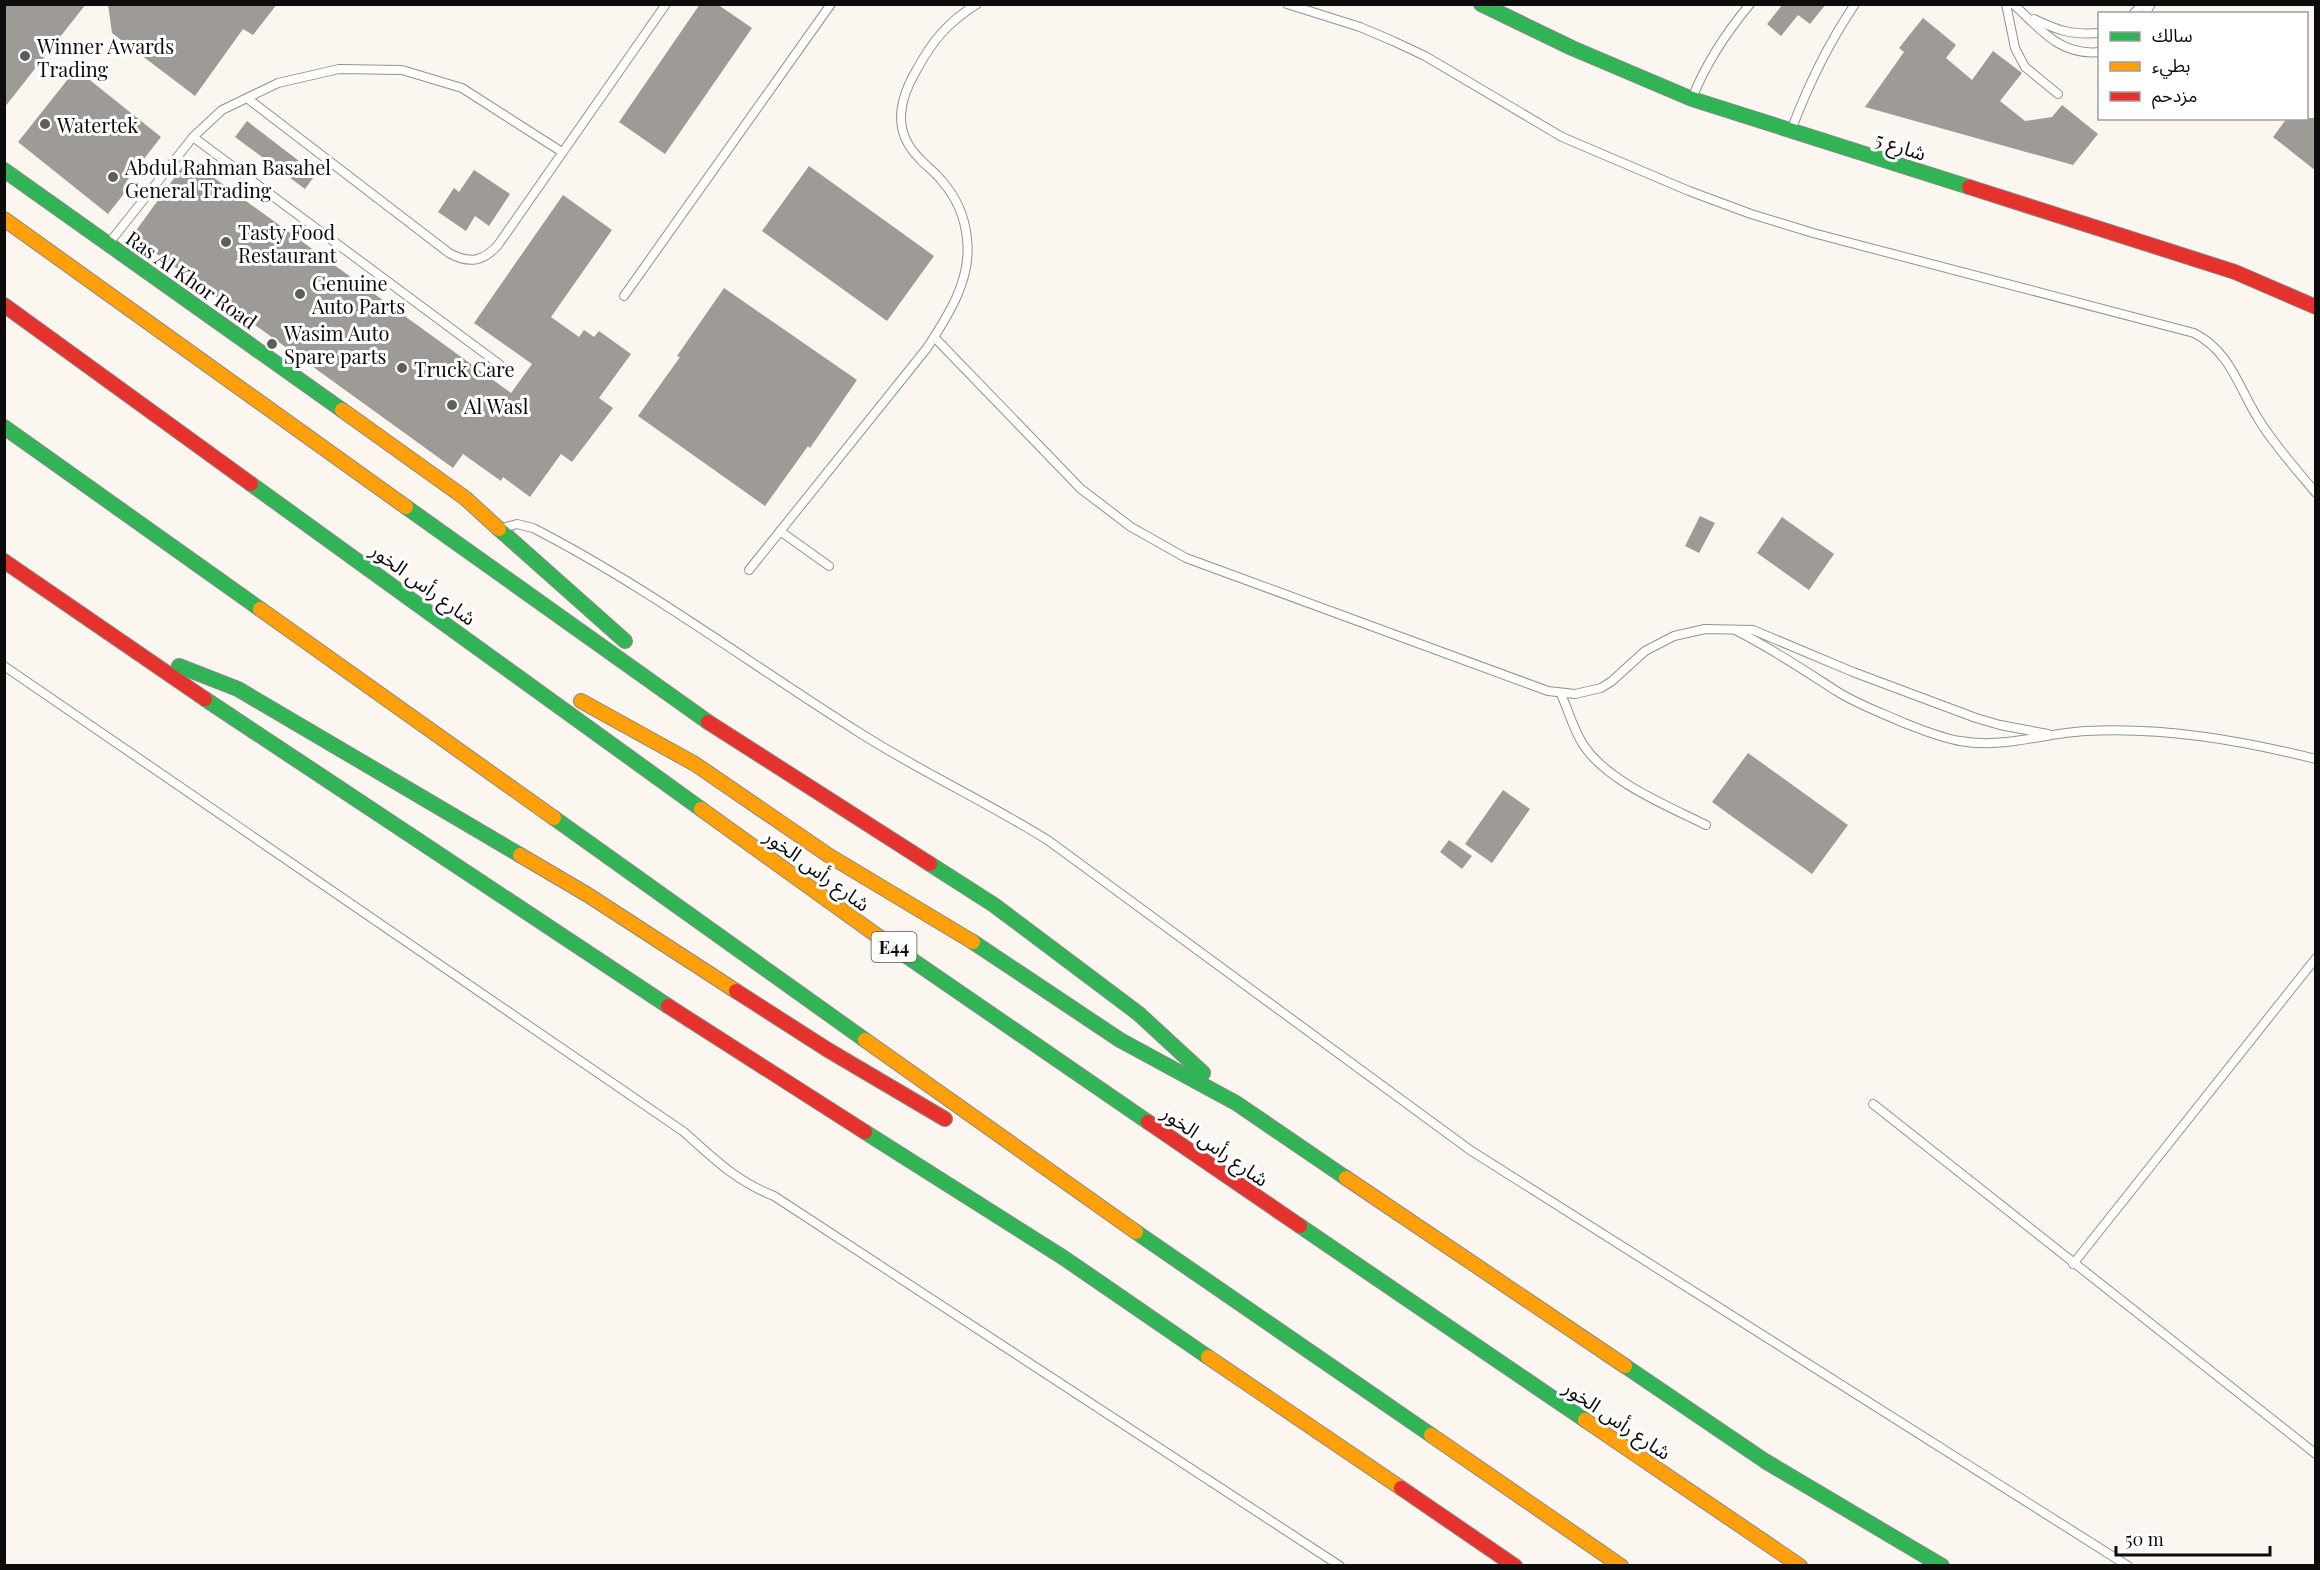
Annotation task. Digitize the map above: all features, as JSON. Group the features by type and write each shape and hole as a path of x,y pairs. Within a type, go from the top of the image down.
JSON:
{"main road":[{"name":"شارع 5","path":"1481,4 1572,48 1692,99 2235,272 2316,307"},
{"name":"Ras Al Khor Road","path":"4,170 465,498 610,630 639,651"},
{"path":"4,219 701,718 994,905 1139,1014 1236,1103"},
{"name":"شارع رأس الخور","path":"4,305 864,927 1272,1208 1800,1566"},
{"path":"4,427 1117,1219 1621,1566"},
{"path":"4,561 123,644 749,1059 1064,1258 1515,1566"},
{"path":"468,639 695,764 828,855 984,949 1120,1040 1236,1103 1765,1461 1914,1566"},
{"path":"123,644 238,689 588,895 828,1050 962,1128"},
{"path":"743,729 788,773"},
{"path":"982,1140 1117,1219"},
{"path":"1765,1461 1942,1566"}],"lane":[{"path":"248,98 449,253 469,261 480,260 498,244 666,4"},
{"path":"624,296 831,4"},
{"path":"749,570 934,337 952,307 966,269 967,238 960,209 942,180 910,147 904,135 901,111 906,88 931,44 956,19 977,4"},
{"path":"1287,4 1360,27 1393,41 1425,56 1562,137 1628,167 1740,210 1854,244 2194,333 2205,338 2223,354 2259,421 2316,493"},
{"path":"1692,99 1702,73 1716,47 1750,4"},
{"path":"1791,131 1813,74 1855,4"},
{"path":"2006,4 2014,48 2025,67 2058,94"},
{"path":"2013,4 2062,47 2083,54 2098,52"},
{"path":"2023,13 2053,28 2076,35 2098,33"},
{"path":"109,244 193,137 222,110 278,83 339,69 402,70 462,88 562,152"},
{"path":"193,137 499,364"},
{"path":"934,337 1081,489 1105,509 1158,543 1186,558 1548,691 1562,694 1589,692 1601,688 1622,673 1645,651 1674,636 1705,628 1761,632 1853,672 1976,718 2048,734"},
{"path":"500,529 517,524 525,525 577,550 662,602 860,733 1019,823 1078,861 1470,1150 2128,1566"},
{"path":"780,531 829,566"},
{"path":"1737,631 1779,653 1854,701 1932,734 1961,742 1990,744 2020,741 2048,734 2124,730 2190,734 2236,741 2316,759"},
{"path":"4,666 684,1132 732,1175 774,1196 1340,1566"},
{"path":"1562,694 1581,742 1599,764 1652,798 1706,825"},
{"path":"2073,1264 2316,958"},
{"path":"1873,1104 2316,1454"}],"building":[{"name":"Winner Awards Trading","path":"4,4 86,4 4,108"},
{"path":"108,4 277,4 253,35 243,29 195,96 112,33"},
{"path":"700,4 717,4 752,28 665,154 619,122"},
{"path":"1783,4 1826,4 1810,24 1798,15 1781,36 1767,24"},
{"path":"1923,18 1956,45 1946,58 1972,80 1993,51 2022,73 2000,101 2025,121 2052,117 2062,105 2098,134 2073,165 1865,107 1904,52 1899,48"},
{"path":"76,69 161,137 126,182 130,186 108,214 18,142"},
{"path":"2316,118 2316,171 2273,137 2286,120"},
{"path":"247,121 316,174 305,189 235,137"},
{"path":"188,159 511,393 532,364 474,323 563,195 612,230 551,317 579,337 584,330 594,337 599,331 631,354 599,398 613,408 572,462 561,454 530,497 503,477 501,481 463,454 453,468 132,236"},
{"path":"809,166 934,256 887,321 762,231"},
{"path":"474,170 510,194 489,226 475,216 466,231 438,212 454,188 459,192"},
{"path":"724,288 857,380 810,448 808,446 765,506 638,416 680,357 677,356"},
{"path":"1700,516 1715,523 1699,553 1685,546"},
{"path":"1782,517 1834,554 1809,590 1757,553"},
{"path":"1748,753 1848,825 1812,874 1712,802"},
{"path":"1503,790 1530,809 1492,863 1465,844"},
{"path":"1449,840 1472,856 1462,869 1440,852"}],"traffic: fast":[{"path":"1481,4 1572,48 1692,99 1969,187"},
{"path":"4,170 342,410"},
{"path":"4,427 260,609"},
{"path":"251,484 701,809"},
{"path":"406,507 708,722"},
{"path":"499,529 625,641"},
{"path":"179,666 238,689 520,855"},
{"path":"205,699 668,1006"},
{"path":"554,818 865,1040"},
{"path":"930,864 994,905 1139,1014 1203,1073"},
{"path":"886,942 1148,1122"},
{"path":"973,942 1120,1040 1236,1103 1346,1178"},
{"path":"865,1132 1064,1258 1208,1357"},
{"path":"1300,1226 1585,1420"},
{"path":"1136,1232 1431,1435"},
{"path":"1625,1366 1765,1461 1942,1566"}],"traffic: slow":[{"path":"4,219 406,507"},
{"path":"342,410 465,498 499,529"},
{"path":"260,609 554,818"},
{"path":"581,701 695,764 828,855 973,942"},
{"path":"701,809 886,942"},
{"path":"520,855 588,895 736,991"},
{"path":"865,1040 1136,1232"},
{"path":"1346,1178 1625,1366"},
{"path":"1208,1357 1401,1488"},
{"path":"1585,1420 1800,1566"},
{"path":"1431,1435 1621,1566"}],"traffic: jam":[{"path":"1969,187 2235,272 2316,307"},
{"path":"4,305 251,484"},
{"path":"4,561 205,699"},
{"path":"708,722 930,864"},
{"path":"736,991 828,1050 945,1119"},
{"path":"668,1006 865,1132"},
{"path":"1148,1122 1300,1226"},
{"path":"1401,1488 1515,1566"}],"place":[{"name":"Winner Awards Trading","path":"25,56"},
{"name":"Watertek","path":"45,124"},
{"name":"Abdul Rahman Basahel General Trading","path":"113,177"},
{"name":"Tasty Food Restaurant","path":"226,242"},
{"name":"Genuine Auto Parts","path":"300,294"},
{"name":"Wasim Auto Spare parts","path":"272,344"},
{"name":"Truck Care","path":"402,368"},
{"name":"Al Wasl","path":"452,405"}]}
